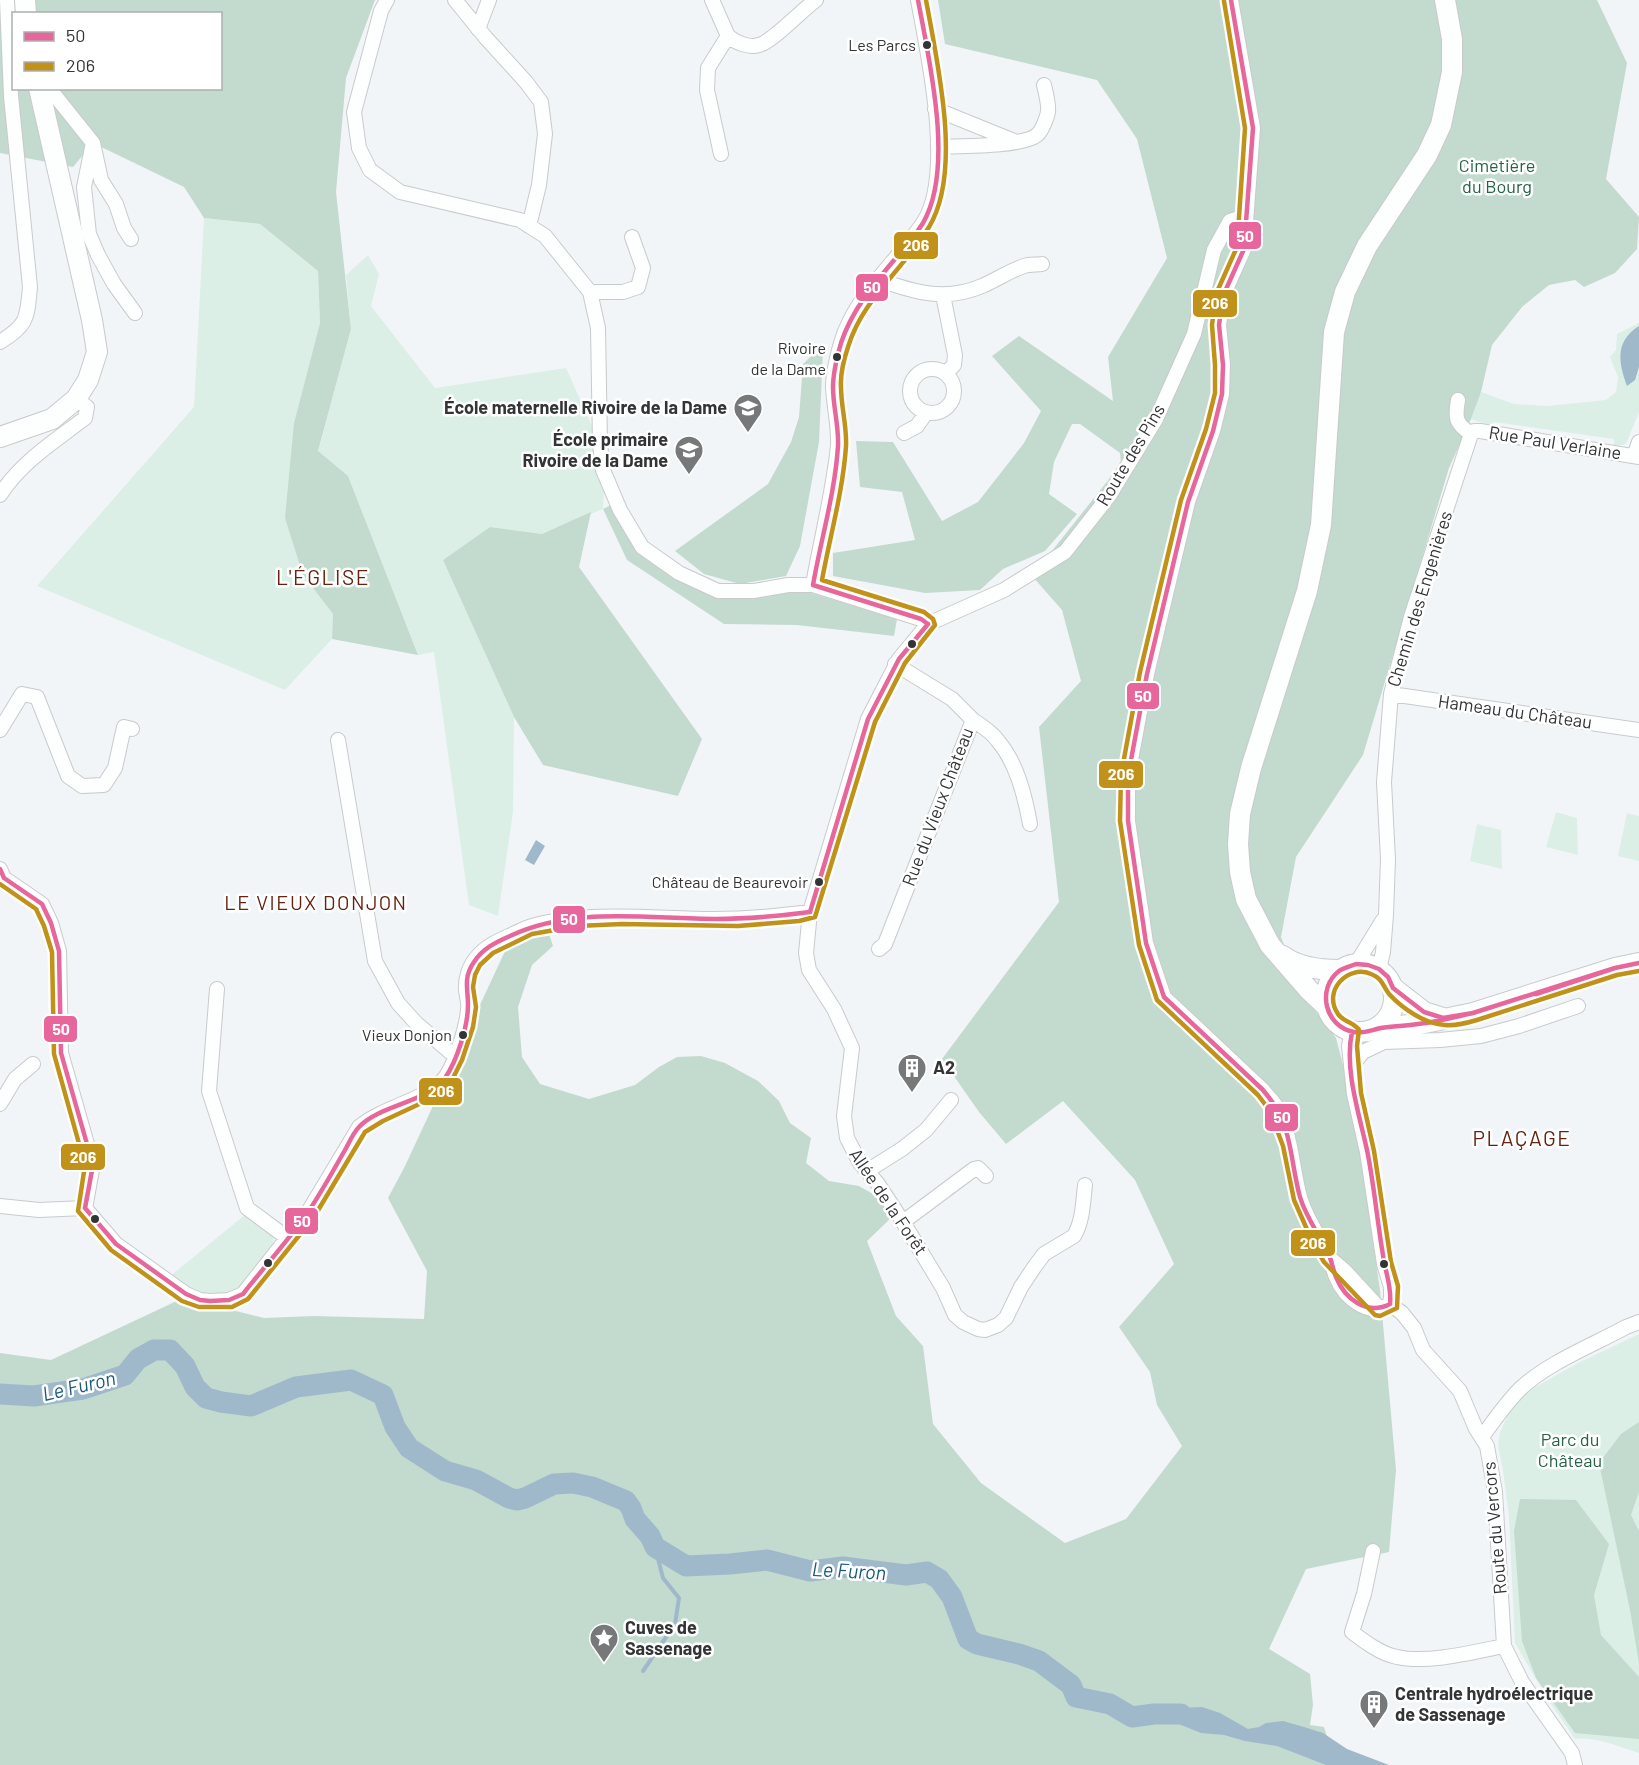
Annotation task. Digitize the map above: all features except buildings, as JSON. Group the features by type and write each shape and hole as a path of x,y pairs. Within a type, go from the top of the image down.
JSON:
{"main road":[{"path":"1326,1006 1270,945 1246,899 1238,844 1240,814 1251,768 1306,591 1321,525 1334,332 1344,292 1367,246 1427,155 1441,125 1452,72 1452,39 1445,0"},
{"path":"0,437 52,419 76,399 88,380 97,352 87,296 39,90"},
{"path":"1270,945 1291,962 1320,970 1368,964 1379,969 1388,977 1393,988 1395,1003 1390,1017 1379,1028"},
{"path":"1348,967 1331,980 1326,993 1326,1006 1331,1018 1340,1027 1352,1032 1366,1033 1379,1028 1420,1024 1473,1013 1616,968 1639,963"},
{"path":"1393,988 1424,1012 1443,1018"}],"street":[{"path":"0,342 16,332 28,315 30,286 11,96 7,0"},
{"path":"85,1208 116,1244 186,1294 200,1300 229,1300 243,1294 308,1212 358,1127 369,1118 432,1090 443,1080 450,1069 467,1021 469,1006 466,989 467,977 476,958 494,942 532,926 578,918 656,916 713,919 780,916 810,912 868,719 895,664 928,624 921,619 813,585 788,585 754,591 717,591 679,573 642,547 620,510 603,470 600,444 598,328 590,292 545,236 520,220 400,192 370,170 359,148 354,112 381,12 387,0"},
{"path":"455,0 478,29 508,60 541,102 545,134 539,185 529,226"},
{"path":"478,29 489,0"},
{"path":"712,0 728,36 734,41 749,46 761,45 816,0"},
{"path":"813,585 838,444 833,385 843,337 860,302 924,223 933,205 938,147 931,72 918,0"},
{"name":"Route du Vercors","path":"1232,0 1253,128 1244,249 1223,296 1219,326 1223,365 1222,394 1213,430 1188,502 1147,674 1128,776 1128,821 1146,943 1164,997 1263,1090 1277,1107 1290,1144 1300,1198 1330,1257 1385,1307 1402,1313 1414,1328 1423,1350 1460,1391 1474,1424 1487,1446 1493,1472 1504,1646 1522,1683 1572,1754 1575,1765"},
{"path":"721,154 707,90 708,68 728,36"},
{"path":"938,147 1015,142 1027,140 1038,134 1048,112 1044,85"},
{"path":"51,90 93,143 101,180 116,204 124,228 131,239"},
{"path":"935,110 1015,142"},
{"path":"93,143 84,187 89,234 114,284 135,313"},
{"name":"Route des Pins","path":"928,624 1004,590 1065,552 1109,496 1156,419 1194,334 1214,250 1230,221 1246,216"},
{"path":"590,292 623,292 638,287 643,268 632,237"},
{"path":"878,279 901,287 949,296 978,288 1025,266 1042,264"},
{"path":"943,295 955,355 954,365 946,373"},
{"path":"938,369 946,373 951,380 954,396 950,405 944,410 935,414 926,413 912,402 909,394 910,386 914,377 920,372 938,369"},
{"path":"0,495 7,483 30,459 85,418 87,407 76,399"},
{"path":"1458,400 1455,416 1458,423 1471,434"},
{"path":"904,433 917,426 926,413"},
{"name":"Rue Paul Verlaine","path":"1471,434 1474,431 1480,431 1636,457"},
{"name":"Chemin des Engenières","path":"1379,969 1386,915 1388,859 1383,782 1391,694 1411,617 1471,434"},
{"path":"1636,457 1639,442"},
{"name":"Rue du Vieux Château","path":"879,949 885,944 973,720 952,699 895,664"},
{"path":"0,730 22,694 37,697 69,776 82,786 104,785 115,768 124,727 132,729"},
{"name":"Hameau du Château","path":"1391,694 1639,730"},
{"path":"973,720 998,740 1007,754 1020,783 1030,824"},
{"path":"338,740 375,960 398,1003 416,1023 450,1052 456,1053"},
{"path":"0,869 4,878 42,904 51,923 58,951 61,1053 93,1165 85,1208"},
{"name":"Allée de la Forêt","path":"810,912 807,960 809,970 834,1009 852,1048 844,1128 851,1148 888,1197 943,1288 955,1315 963,1322 978,1329 985,1330 1003,1323 1022,1287 1040,1260 1057,1245 1074,1236 1080,1223 1085,1185"},
{"name":"Chemin des Engenières","path":"1348,967 1372,940 1386,915"},
{"path":"217,989 209,1091 247,1208 286,1237"},
{"path":"1351,1067 1362,1052 1384,1042 1481,1036 1578,1006"},
{"path":"1352,1032 1349,1046 1354,1094 1367,1152 1384,1264 1391,1287 1392,1296 1385,1307"},
{"path":"0,1104 15,1079 33,1064"},
{"path":"867,1171 902,1149 926,1130 951,1100"},
{"path":"903,1222 974,1169 978,1168 986,1176"},
{"path":"0,1206 39,1210 85,1208"},
{"path":"1482,1437 1501,1411 1537,1375 1639,1322"},
{"path":"1373,1551 1364,1594 1352,1632 1358,1637 1398,1658 1448,1657 1504,1646"}],"green space":[{"path":"0,0 375,0 346,78 336,192 351,329 318,451 348,476 418,655 332,639 333,614 303,575 285,518 294,423 320,323 318,271 260,224 204,218 184,187 93,143 73,167 0,153"},
{"name":"Cimetière du Bourg","path":"938,0 1597,0 1627,63 1606,179 1639,217 1637,249 1615,273 1584,287 1575,280 1549,285 1522,307 1492,345 1481,392 1449,468 1363,755 1296,857 1281,937 1305,997 1336,1038 1353,1103 1380,1290 1396,1470 1389,1552 1306,1569 1269,1649 1310,1674 1313,1705 1310,1725 1324,1727 1336,1765 0,1765 0,1353 51,1360 183,1298 264,1318 314,1316 424,1319 427,1271 388,1198 506,949 547,928 553,946 532,965 518,1007 522,1057 540,1084 589,1099 635,1085 677,1057 701,1056 725,1063 758,1081 779,1101 790,1123 811,1138 806,1163 829,1181 859,1186 880,1198 890,1219 867,1241 896,1316 923,1346 933,1424 981,1483 1065,1543 1126,1519 1182,1446 1157,1405 1150,1372 1119,1327 1174,1264 1135,1180 1063,1101 1006,1144 979,1112 942,1059 1059,902 1039,727 1081,681 1062,610 1032,576 1121,464 1120,453 1080,424 1072,424 1054,462 1049,494 1077,514 1045,551 1003,569 980,590 925,593 833,576 833,553 915,540 902,492 860,487 856,441 893,442 942,521 978,502 1024,443 1041,411 992,356 1019,336 1113,401 1108,357 1167,258 1137,139 1097,80 945,44"},
{"path":"204,218 260,224 318,271 320,323 294,423 303,575 333,614 332,639 285,690 37,586 194,407"},
{"path":"368,255 379,274 371,306 435,388 566,368 592,426 604,491 603,509 542,534 490,527 443,560 514,717 513,812 498,916 469,905 434,652 418,655 348,476 318,452 351,329 346,275"},
{"path":"1639,323 1639,412 1626,444 1614,447 1614,439 1494,422 1489,425 1471,419 1481,392 1514,404 1547,406 1606,400 1616,392 1618,377 1610,357 1616,350 1617,334"},
{"path":"823,349 819,442 800,546 786,576 740,584 704,574 675,551 768,484 791,442 799,417 803,364 817,350"},
{"path":"611,505 638,550 724,595 808,592 897,619 894,636 797,625 724,624 627,560 603,509"},
{"path":"591,512 579,567 702,739 678,796 543,765 514,717 443,560 490,527 542,534"},
{"path":"1556,812 1577,818 1578,855 1546,847"},
{"path":"1627,813 1639,816 1639,861 1618,856"},
{"path":"1477,824 1501,830 1502,869 1470,861"},
{"path":"246,1214 274,1236 273,1244 250,1279 233,1295 205,1297 168,1278"},
{"name":"Parc du Château","path":"1639,1334 1639,1753 1599,1741 1575,1739 1547,1698 1515,1643 1509,1517 1498,1445 1500,1432 1512,1406 1530,1390 1578,1363"},
{"path":"1639,1422 1639,1492 1631,1515 1639,1531 1639,1663 1599,1463 1621,1434"},
{"path":"1520,1499 1576,1500 1609,1544 1594,1595 1601,1635 1639,1677 1639,1739 1575,1733 1536,1678 1522,1641 1514,1531"}],"water":[{"path":"1639,326 1639,367 1635,380 1627,386 1622,369 1622,345 1631,332"},
{"path":"536,840 545,846 534,865 525,860"},
{"path":"1202,1707 1220,1713 1248,1729 1266,1723 1283,1721 1304,1727 1323,1733 1347,1749 1389,1765 1326,1765 1277,1746 1224,1735 1201,1733 1154,1714 1178,1708"}],"waterway":[{"name":"Le Furon","path":"0,1394 34,1396 83,1389 125,1375 138,1359 154,1350 170,1350 185,1366 195,1387 206,1398 221,1402 251,1406 296,1387 351,1380 383,1395 395,1427 409,1448 445,1471 476,1480 509,1498 517,1500 525,1498 554,1484 573,1483 592,1487 626,1501 635,1519 650,1536 655,1547 686,1566 767,1560 810,1571 843,1567 906,1575 927,1572 939,1579 952,1597 968,1639 977,1644 1039,1661 1071,1685 1076,1697 1110,1704 1132,1717 1181,1714"},
{"path":"643,1671 675,1624 679,1598 663,1578 655,1547"}],"transit line":[{"name":"50","path":"813,585 836,464 838,439 833,382 841,343 864,298 923,223 932,200 937,173 937,113 918,0"},
{"name":"206","path":"0,884 36,909 52,952 54,1054 85,1165 78,1211 111,1250 182,1301 199,1307 232,1307 248,1299 314,1217 365,1132 428,1100 447,1087 462,1060 473,1027 476,1007 473,987 475,975 480,965 493,953 532,934 577,926 622,924 738,926 799,921 815,917 875,722 905,663 935,625 933,619 924,612 822,580 844,463 846,439 841,382 847,352 863,313 929,227 939,204 944,177 946,147 941,84 926,0"},
{"name":"50","path":"1231,0 1253,128 1244,249 1223,296 1219,325 1223,365 1222,394 1213,431 1188,502 1147,674 1128,776 1128,821 1146,943 1164,997 1263,1090 1277,1108 1286,1130 1303,1205 1345,1292 1365,1307 1373,1308 1390,1304"},
{"name":"206","path":"1224,1 1245,128 1237,247 1216,294 1212,325 1215,393 1206,429 1181,500 1140,672 1121,775 1120,821 1139,945 1157,1000 1258,1095 1270,1111 1283,1146 1294,1200 1313,1243 1324,1262 1375,1315 1380,1316 1397,1308 1398,1286 1391,1262 1374,1151 1361,1093 1357,1046 1359,1030 1340,1017 1334,1005 1335,989 1340,982 1346,976 1354,973 1371,974 1380,980 1395,1000 1415,1015 1437,1024 1453,1025 1477,1020 1617,975 1639,971"},
{"name":"50","path":"813,585 921,619 928,624"},
{"name":"50","path":"810,912 868,719 899,659 928,624"},
{"name":"50","path":"0,869 4,878 42,904 51,923 59,951 61,1053 93,1165 85,1208"},
{"name":"50","path":"85,1208 116,1244 186,1294 200,1300 229,1300 243,1294 300,1223 359,1127 378,1114 426,1093 445,1078 458,1053 464,1033 468,1013 468,973 477,957 490,946 534,927 585,917 727,919 810,912"},
{"name":"50","path":"1535,994 1615,968 1639,963"},
{"name":"50","path":"1536,994 1615,968 1639,963"},
{"name":"50","path":"1356,964 1379,969 1388,977 1393,988 1424,1012 1443,1018 1473,1013 1432,1022 1364,1032 1344,1029 1330,1015 1326,997 1328,987 1339,971 1356,964"},
{"name":"50","path":"1473,1013 1615,968"},
{"name":"50","path":"1473,1013 1615,968"},
{"name":"50","path":"1352,1032 1351,1076 1369,1163 1389,1285 1390,1304"}],"place":[{"name":"Les Parcs","path":"927,45"},
{"name":"Rivoire de la Dame","path":"837,357"},
{"name":"École maternelle Rivoire de la Dame","path":"748,434"},
{"name":"École primaire Rivoire de la Dame","path":"689,476"},
{"name":"Château de Beaurevoir","path":"819,882"},
{"name":"Vieux Donjon","path":"463,1035"},
{"name":"A2","path":"912,1094"},
{"name":"Cuves de Sassenage","path":"604,1664"},
{"name":"Centrale hydroélectrique de Sassenage","path":"1374,1730"}],"district":[{"name":"L'ÉGLISE","path":"323,578"},
{"name":"LE VIEUX DONJON","path":"316,903"},
{"name":"PLAÇAGE","path":"1522,1139"}]}
